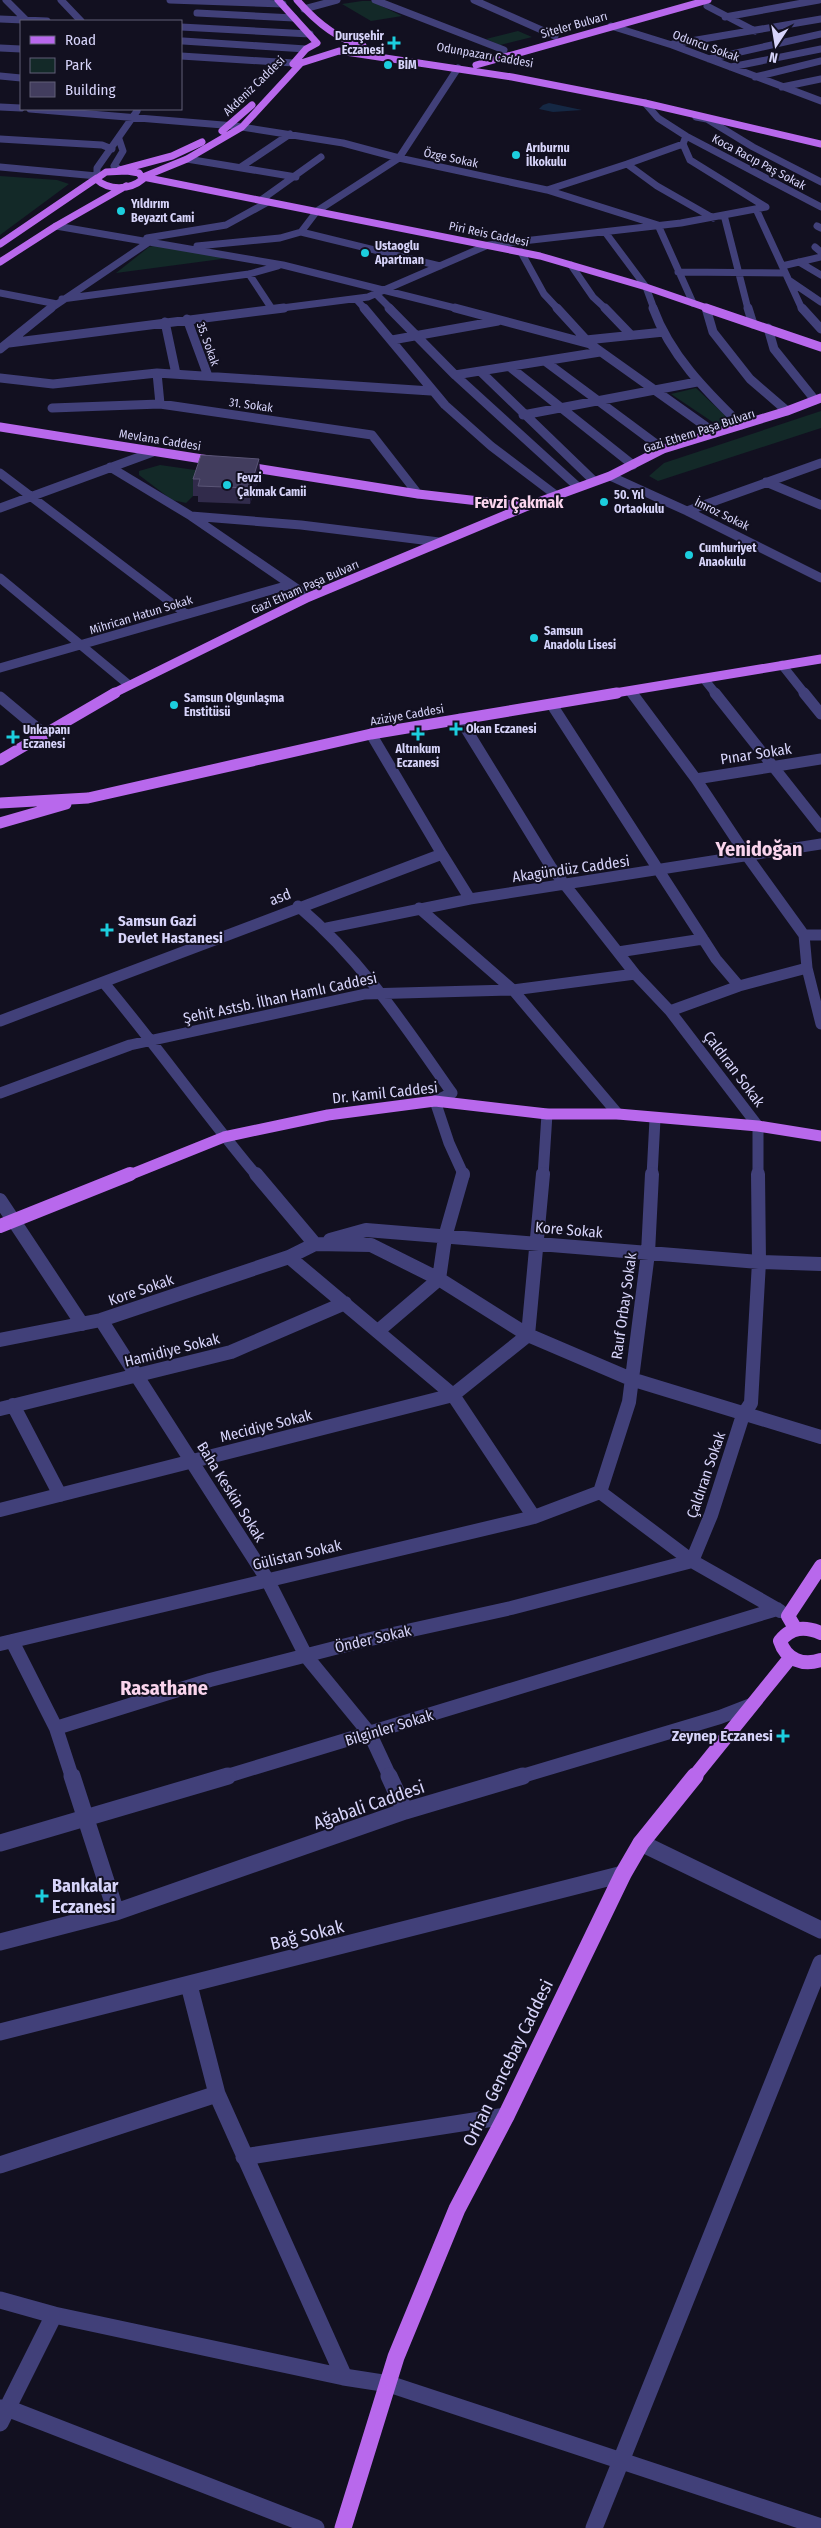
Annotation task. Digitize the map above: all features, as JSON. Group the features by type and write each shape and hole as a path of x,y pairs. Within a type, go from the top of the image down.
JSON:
{"main road":[{"name":"Odunpazarı Caddesi","path":"297,0 304,9 350,44 476,65 702,108"},
{"name":"Siteler Bulvarı","path":"468,59 686,0"},
{"path":"280,2 317,44"},
{"name":"Siteler Bulvarı","path":"476,65 610,26 708,3"},
{"name":"Akdeniz Caddesi","path":"97,177 106,172 172,156 236,126 306,49 334,40 350,44 348,48 301,63 236,126 187,159 143,177"},
{"name":"Odunpazarı Caddesi","path":"317,44 319,49 339,50 458,68 674,108 821,144"},
{"name":"Odunpazarı Caddesi","path":"674,108 685,104"},
{"path":"812,133 821,136"},
{"name":"Piri Reis Caddesi","path":"120,170 134,172 143,177 521,252 646,287 821,347"},
{"path":"0,244 97,177 98,182 106,185 126,186 136,184 208,190"},
{"path":"136,184 143,177"},
{"path":"0,262 56,226 126,186"},
{"name":"Gazi Ethem Paşa Bulvarı","path":"633,465 663,449 819,401"},
{"name":"Gazi Ethem Paşa Bulvarı","path":"633,465 664,457 819,401"},
{"name":"Mevlana Caddesi","path":"0,427 222,462"},
{"path":"232,464 418,494 524,506"},
{"name":"Gazi Etham Paşa Bulvarı","path":"0,760 43,733 129,685 309,597 524,506 557,496 633,465"},
{"name":"Aziziye Caddesi","path":"0,804 88,798 371,734 821,659"},
{"path":"0,823 88,798"},
{"name":"Dr. Kamil Caddesi","path":"0,1226 224,1137 328,1115 435,1102 547,1114 618,1114 654,1119 758,1126 821,1136"},
{"path":"821,1566 787,1618 785,1633 780,1641 782,1650 790,1658 802,1663 821,1660"},
{"path":"787,1618 821,1633"},
{"name":"Orhan Gencebay Caddesi","path":"343,2528 396,2357 457,2209 506,2116 623,1874 641,1842 790,1658"}],"street":[{"path":"6,0 26,20"},
{"path":"61,0 79,20"},
{"path":"170,0 267,4 280,2"},
{"path":"259,0 267,4"},
{"path":"304,9 337,0"},
{"path":"375,0 504,50"},
{"path":"474,0 555,36"},
{"path":"778,0 821,20"},
{"path":"725,17 819,0"},
{"path":"182,43 193,28 201,1"},
{"path":"708,3 725,17 755,31"},
{"path":"197,13 294,18"},
{"path":"0,19 26,20"},
{"path":"672,45 821,20"},
{"name":"Oduncu Sokak","path":"610,26 672,45 819,99"},
{"path":"182,27 310,34"},
{"path":"708,59 793,38 821,34"},
{"path":"182,43 306,49"},
{"path":"0,48 20,49"},
{"path":"730,67 821,48"},
{"path":"182,56 294,63"},
{"path":"755,76 821,61"},
{"path":"301,232 316,211 399,158 458,68"},
{"path":"0,76 20,78"},
{"path":"782,87 821,78"},
{"path":"646,104 707,119 753,147 821,182"},
{"name":"Koca Racıp Paş Sokak","path":"646,104 658,118 686,136 820,207"},
{"path":"0,107 20,108"},
{"name":"Özge Sokak","path":"56,110 236,126 343,143 399,158 547,190 658,225"},
{"path":"130,110 134,117"},
{"path":"0,167 97,177 97,168 138,110"},
{"path":"241,167 290,134"},
{"path":"9,342 356,299 376,294 488,245 713,218 766,207 690,160 683,144 686,136"},
{"path":"0,139 102,144 112,149"},
{"path":"119,139 123,151 114,166 120,170"},
{"path":"547,190 683,144"},
{"path":"136,240 226,225 264,201 321,158"},
{"path":"187,159 296,177"},
{"path":"628,164 657,186 713,218"},
{"path":"756,209 804,313 821,329"},
{"path":"724,215 736,272 753,324"},
{"path":"658,225 692,303"},
{"path":"56,226 283,265 385,289 588,342 664,332"},
{"path":"180,247 280,238 301,232 440,266"},
{"path":"604,232 646,287 664,332 697,382 741,425"},
{"path":"0,349 60,301 149,242"},
{"path":"521,252 544,294 588,342 654,392 715,433"},
{"path":"785,273 799,262 821,257"},
{"path":"799,262 821,275"},
{"path":"0,293 60,301 249,274 283,265"},
{"path":"571,265 593,297 632,335"},
{"path":"678,272 785,273 821,302"},
{"path":"249,274 272,309"},
{"path":"376,294 455,375 578,487"},
{"path":"356,299 392,340 431,391 486,441 557,496"},
{"path":"706,308 713,332 750,379 787,411"},
{"name":"35. Sokak","path":"187,319 208,376"},
{"path":"392,340 502,320"},
{"path":"164,322 176,374"},
{"path":"768,328 774,348 819,401"},
{"path":"455,375 600,352"},
{"path":"546,362 663,449"},
{"path":"510,367 633,465"},
{"path":"480,371 523,415 594,481"},
{"path":"0,378 53,384 157,373 431,391"},
{"path":"157,373 160,404"},
{"path":"523,415 654,392 697,382"},
{"name":"31. Sokak","path":"52,408 160,404 372,435 418,494"},
{"path":"0,508 153,452"},
{"path":"687,511 821,463"},
{"path":"110,467 191,516 309,597"},
{"path":"0,473 186,614"},
{"name":"İmroz Sokak","path":"610,476 687,511 821,578"},
{"path":"766,482 821,506"},
{"path":"191,516 301,525 439,542"},
{"path":"0,578 129,685"},
{"name":"Mihrican Hatun Sokak","path":"0,668 289,585"},
{"path":"782,665 821,714"},
{"path":"704,679 821,827"},
{"path":"631,691 696,779 747,856 804,935 807,968 816,1011 821,1024"},
{"path":"0,698 43,733"},
{"path":"552,705 716,959 739,986"},
{"name":"Çaldıran Sokak","path":"460,718 551,867 634,974 670,1011 758,1126 759,1262 751,1403 744,1414 711,1515 692,1561"},
{"path":"371,734 470,899"},
{"name":"Pınar Sokak","path":"696,779 821,759"},
{"name":"Akagündüz Caddesi","path":"327,928 418,908 470,899 659,872 821,844"},
{"name":"asd","path":"0,1021 104,983 298,906 442,854"},
{"path":"298,906 327,928 380,992 452,1093 435,1102 449,1143 464,1176 445,1237 439,1279 378,1331"},
{"path":"418,908 513,990 618,1114"},
{"path":"804,935 821,935"},
{"path":"618,952 703,939"},
{"path":"670,1011 739,986 807,968"},
{"name":"Şehit Astsb. İlhan Hamlı Caddesi","path":"0,1093 130,1045 380,992 513,990 634,974"},
{"path":"104,983 152,1040 224,1137 316,1244 371,1245 439,1279 528,1335 631,1379 821,1437"},
{"path":"454,1395 528,1335 538,1244 547,1114"},
{"name":"Rauf Orbay Sokak","path":"600,1492 629,1402 648,1253 654,1119"},
{"path":"0,1200 82,1324"},
{"name":"Kore Sokak","path":"0,1340 101,1320 289,1257 316,1244 366,1230 759,1262 821,1264"},
{"path":"289,1257 454,1395 534,1517"},
{"name":"Hamidiye Sokak","path":"7,1407 231,1352 345,1303"},
{"name":"Baha Keskin Sokak","path":"101,1320 193,1461 266,1579 306,1656 370,1734 405,1811"},
{"name":"Mecidiye Sokak","path":"0,1510 454,1395"},
{"path":"7,1407 60,1495"},
{"path":"600,1492 692,1561 787,1618"},
{"name":"Gülistan Sokak","path":"6,1642 534,1517 600,1492"},
{"name":"Önder Sokak","path":"56,1728 210,1680 511,1608 692,1561"},
{"name":"Bilginler Sokak","path":"0,1843 370,1734 787,1618"},
{"path":"6,1642 56,1728 116,1912"},
{"name":"Ağabali Caddesi","path":"0,1942 116,1912 405,1811 720,1717 751,1705"},
{"path":"641,1842 821,1930"},
{"name":"Bağ Sokak","path":"0,2032 623,1874"},
{"path":"594,2528 821,1963"},
{"path":"190,1985 216,2094 344,2377"},
{"path":"0,2165 216,2094"},
{"path":"244,2157 506,2116"},
{"path":"0,2300 54,2315 344,2377 389,2384 821,2527"},
{"path":"54,2315 2,2413 316,2528"}],"green space":[{"path":"371,1 402,16 371,21 342,4"},
{"path":"518,31 532,37 500,45 486,39"},
{"path":"0,176 57,180 69,184 0,235"},
{"path":"158,245 229,258 116,273 149,247"},
{"path":"696,388 733,423 720,427 671,394"},
{"path":"821,411 821,428 658,481 649,476 664,463"},
{"path":"160,465 202,471 193,496 186,503 172,500 139,475 139,471"}],"water":[{"path":"549,103 582,110 553,112 539,109"}],"building":[{"path":"201,455 259,459 250,488 198,486 200,479 193,479"}],"place":[{"name":"Duruşehir Eczanesi","path":"394,43"},
{"name":"BİM","path":"388,65"},
{"name":"Arıburnu İlkokulu","path":"516,155"},
{"name":"Yıldırım Beyazıt Cami","path":"121,211"},
{"name":"Ustaoglu Apartman","path":"365,253"},
{"name":"Fevzi Çakmak Camii","path":"227,485"},
{"name":"50. Yıl Ortaokulu","path":"604,502"},
{"name":"Cumhuriyet Anaokulu","path":"689,555"},
{"name":"Samsun Anadolu Lisesi","path":"534,638"},
{"name":"Samsun Olgunlaşma Enstitüsü","path":"174,705"},
{"name":"Okan Eczanesi","path":"456,729"},
{"name":"Altınkum Eczanesi","path":"418,734"},
{"name":"Unkapanı Eczanesi","path":"13,737"},
{"name":"Samsun Gazi Devlet Hastanesi","path":"107,930"},
{"name":"Zeynep Eczanesi","path":"783,1736"},
{"name":"Bankalar Eczanesi","path":"42,1896"}],"district":[{"name":"Fevzi Çakmak","path":"519,502"},
{"name":"Yenidoğan","path":"759,849"},
{"name":"Rasathane","path":"164,1688"}]}
